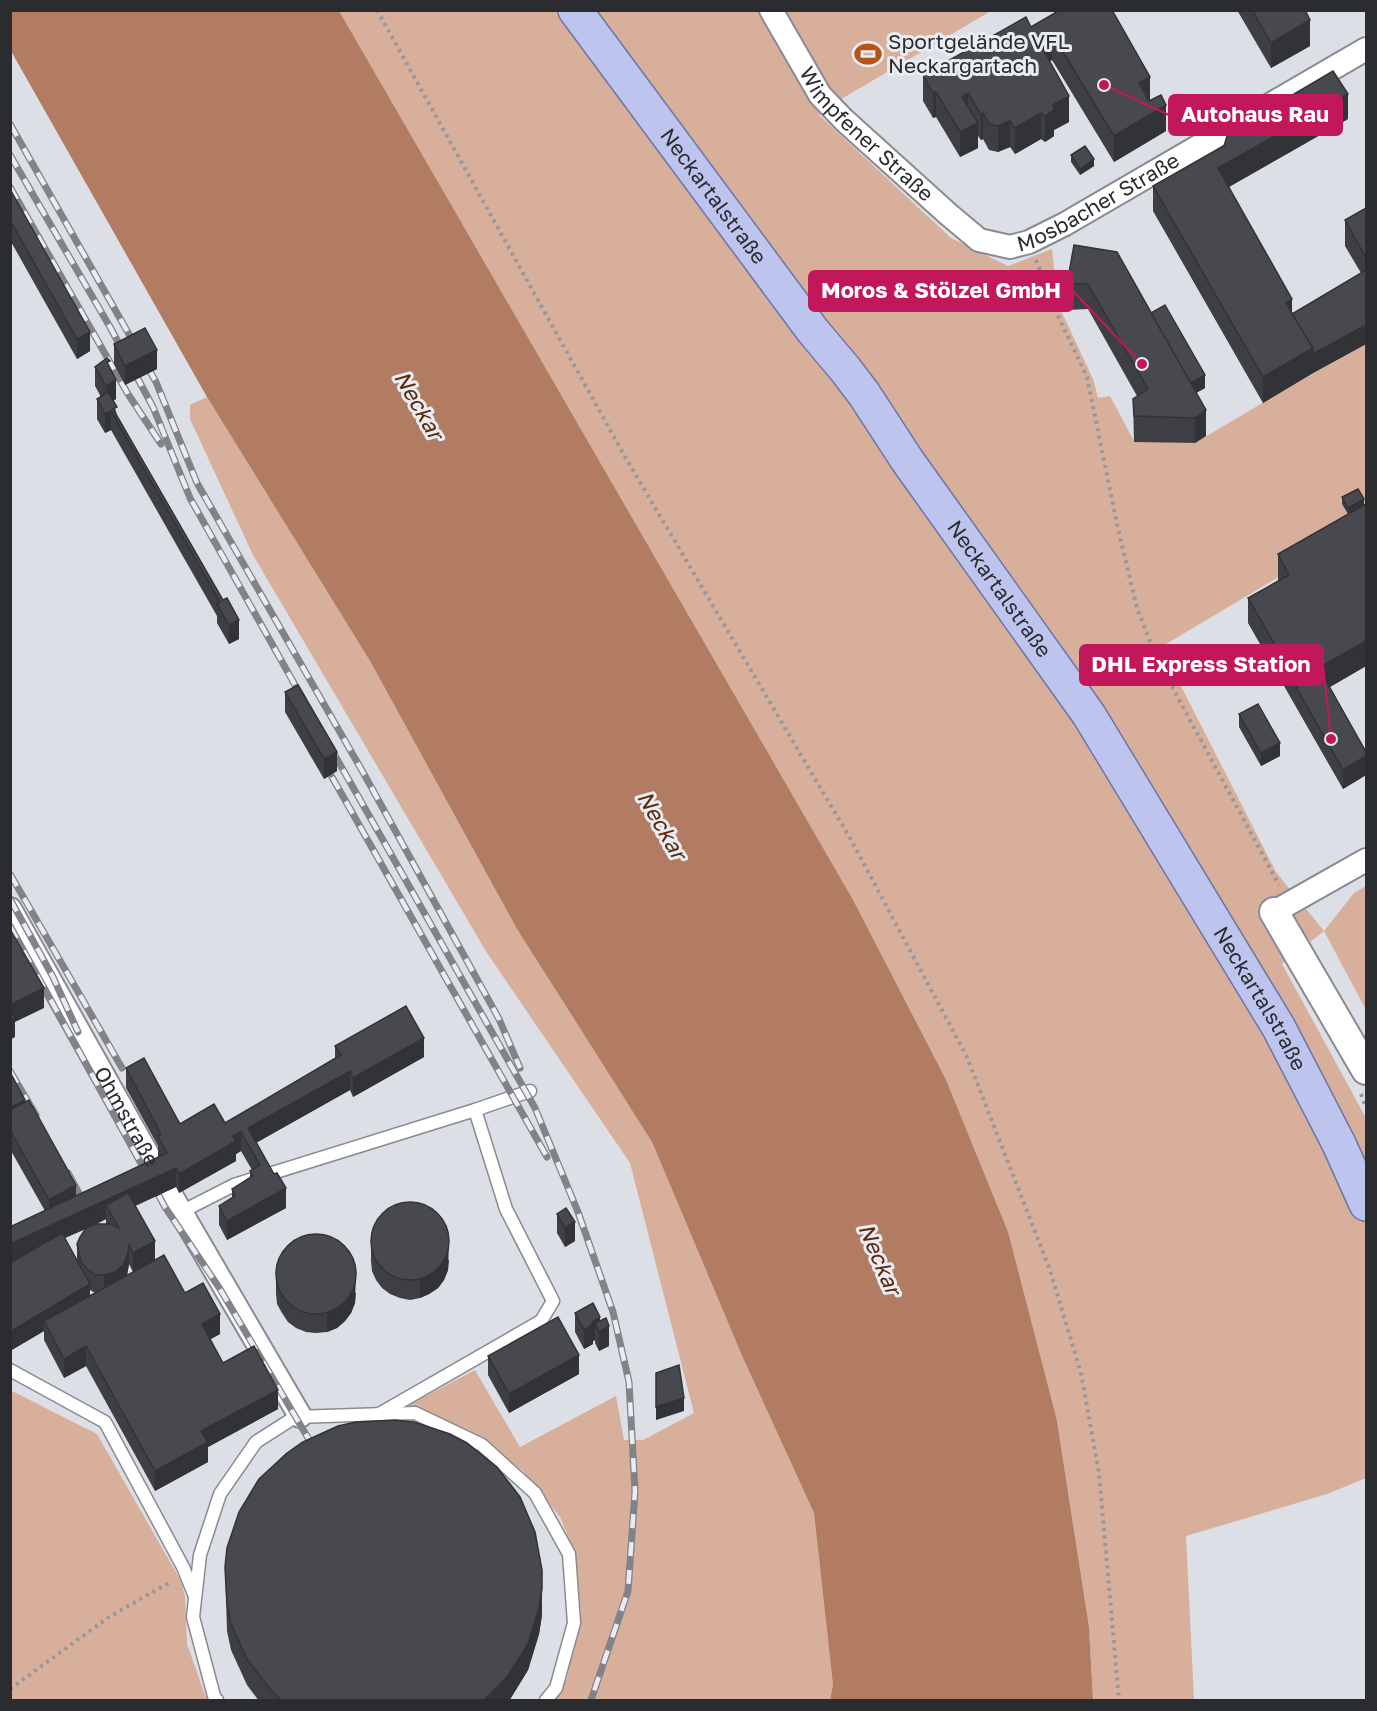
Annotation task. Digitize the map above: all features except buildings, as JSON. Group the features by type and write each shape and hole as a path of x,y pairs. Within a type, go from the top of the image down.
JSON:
{"main road":[{"name":"Neckartalstraße","path":"575,10 813,331 864,394 907,460 1089,715 1279,1028 1339,1144 1366,1204"}],"street":[{"name":"Wimpfener Straße","path":"771,10 820,95 844,120 979,240"},
{"name":"Mosbacher Straße","path":"979,240 1010,248 1029,242 1065,224 1366,49"},
{"path":"1366,860 1282,908 1366,1070"},
{"name":"Ohmstraße","path":"10,909 181,1212 300,1416"}],"lane":[{"path":"181,1212 234,1185 530,1091"},
{"path":"380,1413 541,1321 553,1301 506,1209 475,1110"},
{"path":"10,1370 105,1422 185,1573 195,1597"},
{"path":"217,1701 193,1617 200,1555 220,1494 256,1442 295,1417 415,1413 482,1445 535,1493 569,1554 574,1623 555,1688 546,1701"}],"path":[{"path":"377,10 624,455 850,838 967,1057 1050,1270 1081,1373 1099,1473 1119,1701"},
{"path":"1029,242 1058,316 1088,377 1117,524 1137,608 1156,657 1282,908"},
{"path":"10,1689 109,1617 185,1573"}],"shaded area":[{"path":"339,11 991,11 843,98 819,115 951,238 1008,266 1052,249 1058,304 1093,379 1098,398 1110,396 1134,441 1195,443 1366,344 1366,525 1161,647 1276,872 1324,931 1282,964 1366,1118 1366,1478 1327,1494 1186,1536 1194,1700 1093,1700 1089,1627 1057,1421"},
{"path":"207,397 370,661 517,929 652,1142 743,1358 814,1513 833,1685 830,1700 554,1700 567,1679 581,1612 574,1552 560,1517 523,1471 470,1431 409,1405 475,1370 520,1447 616,1396 624,1440 643,1440 694,1413 630,1163 487,953 253,555 190,419 190,405"},
{"path":"1366,886 1366,1010 1324,931 1354,893"},
{"path":"10,1390 97,1434 181,1581 185,1596 187,1644 205,1695 209,1700 11,1700"}],"water":[{"name":"Neckar","path":"10,11 339,11 853,900 946,1080 1008,1232 1057,1421 1089,1627 1093,1700 830,1700 833,1685 814,1513 743,1358 652,1142 517,929 370,661 207,397 11,51"}],"railway":[{"path":"10,124 156,382 197,483 364,774 499,1019 520,1068"},
{"path":"10,155 110,327 153,407 190,498 304,701"},
{"path":"10,187 128,394 161,444"},
{"path":"329,745 535,1108 578,1212 613,1312 629,1382 635,1491 628,1591 591,1700"},
{"path":"332,777 547,1157"},
{"path":"10,874 122,1068"},
{"path":"10,899 53,977 78,1032"},
{"path":"10,926 165,1207 220,1289 311,1443"},
{"path":"10,1071 36,1115"},
{"path":"68,1173 81,1197"}],"place":[{"name":"Sportgelände VFL Neckargartach","path":"868,54"},
{"name":"Autohaus Rau","path":"1104,85"},
{"name":"Moros & Stölzel GmbH","path":"1142,364"},
{"name":"DHL Express Station","path":"1331,739"}]}
